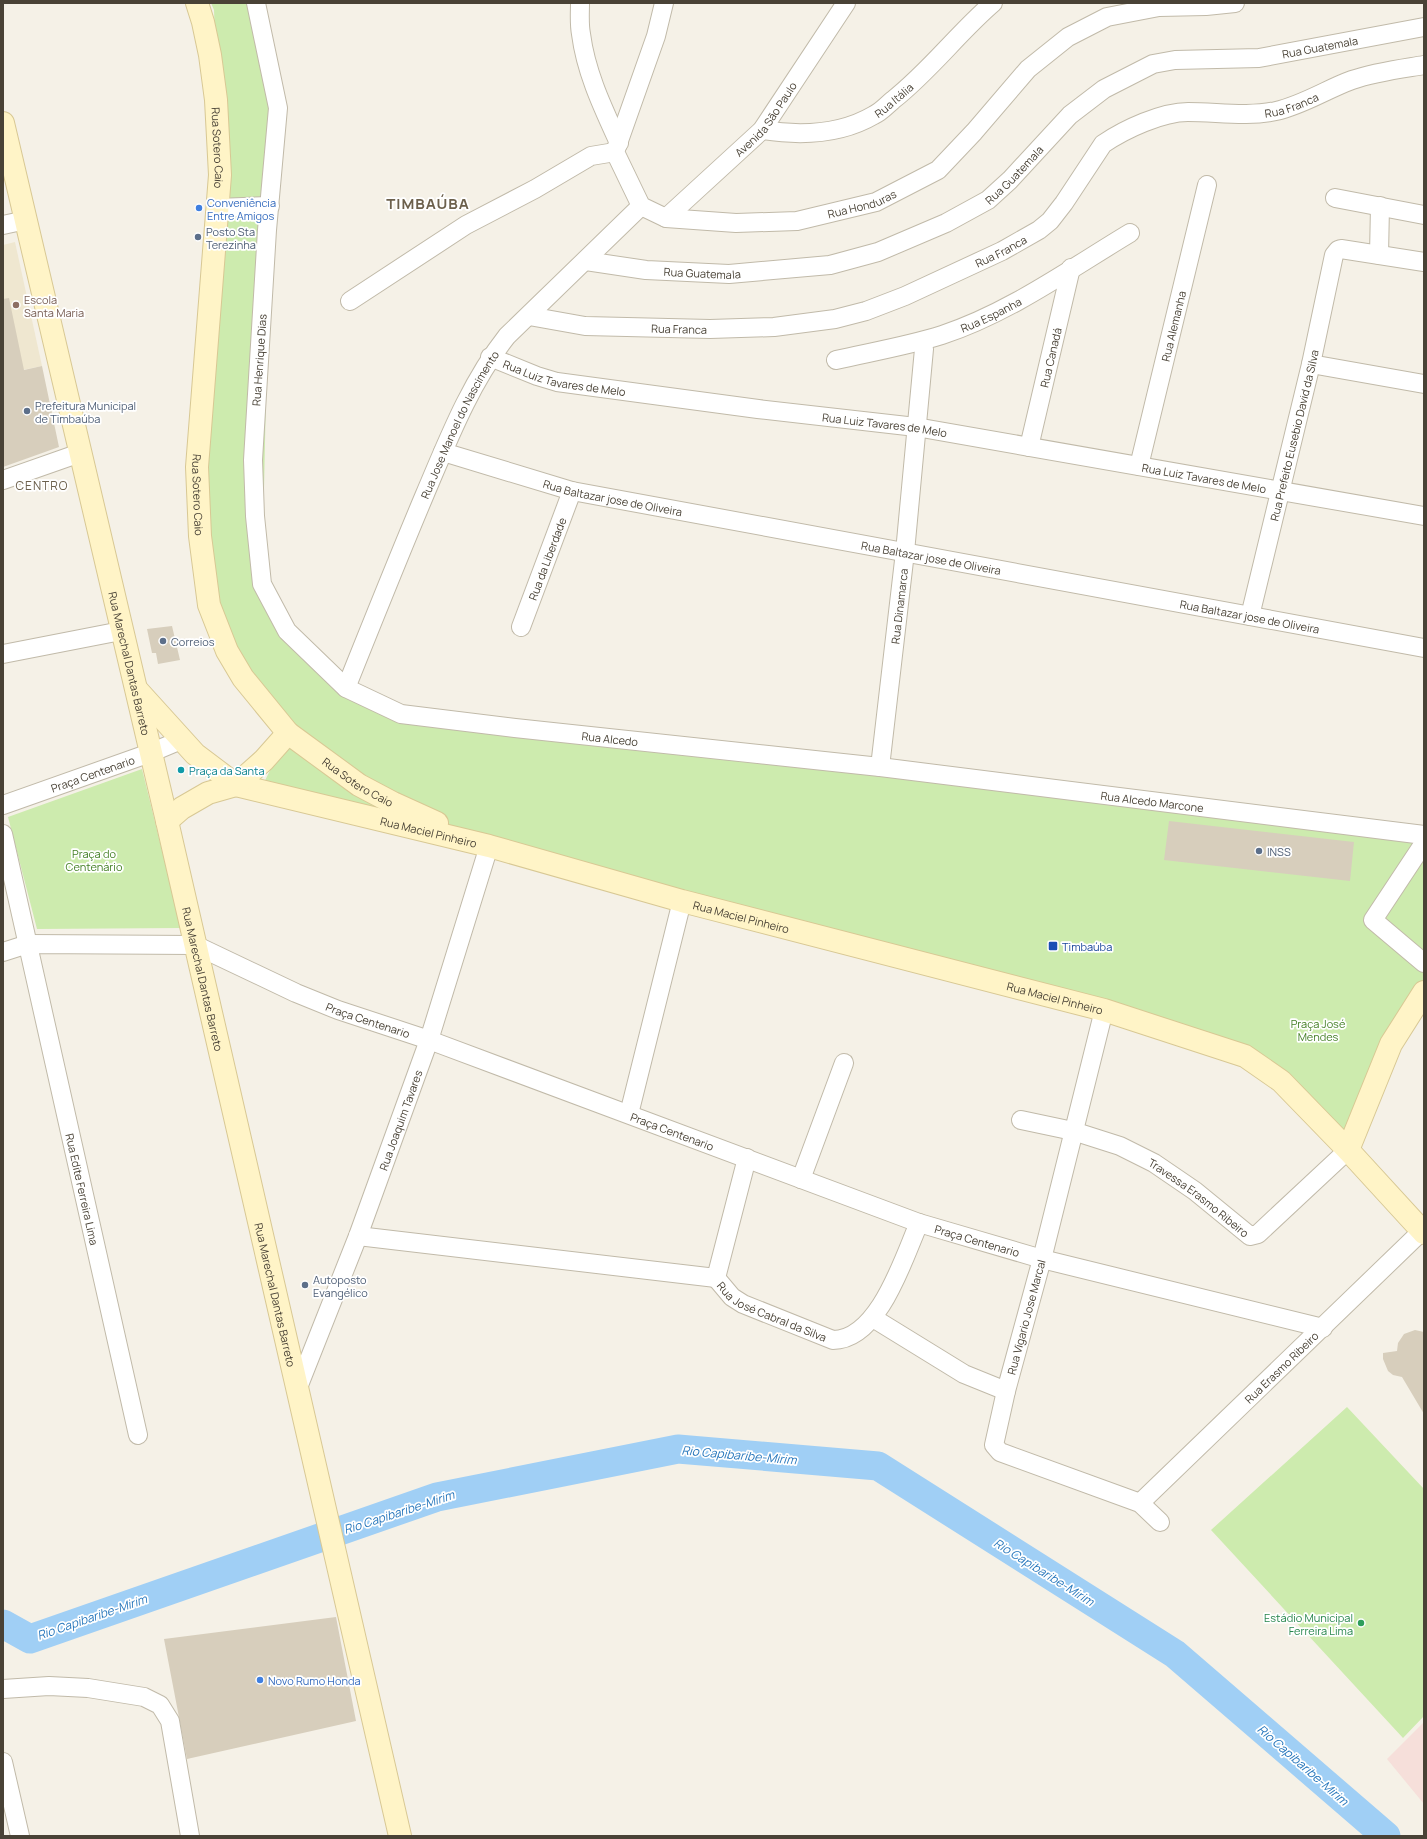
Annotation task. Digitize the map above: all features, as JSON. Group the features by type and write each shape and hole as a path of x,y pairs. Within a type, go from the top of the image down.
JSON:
{"street":[{"name":"Rua Sotero Caio","path":"197,3 203,22 210,55 216,100 220,175 197,467 200,536 209,605 227,651 240,673 288,733 359,784 420,816 489,846"},
{"name":"Rua Henrique Dias","path":"256,3 278,108 253,460 255,516 262,584 287,631 346,688"},
{"path":"580,3 580,33 586,62 597,96 641,206"},
{"path":"617,147 656,36 664,3"},
{"name":"Avenida São Paulo","path":"666,218 762,130 846,3"},
{"name":"Rua Itália","path":"762,130 786,134 821,133 843,128 875,115 906,90 975,18 993,3"},
{"name":"Rua Honduras","path":"641,206 666,218 736,223 797,221 876,202 938,170 974,132 1028,69 1068,37 1107,17 1159,7 1206,6 1234,3"},
{"name":"Rua Guatemala","path":"586,261 646,270 729,274 816,267 851,260 878,252 946,224 988,200 1010,180 1070,115 1104,89 1153,64 1175,60 1259,58 1424,27"},
{"name":"Rua Franca","path":"529,316 585,326 710,329 774,327 835,320 866,311 918,290 1002,251 1039,230 1050,220 1064,203 1104,144 1113,137 1142,124 1177,113 1255,114 1278,111 1353,80 1373,74 1424,65"},
{"name":"Rua Marechal Dantas Barreto","path":"3,123 121,631 167,821 400,1836"},
{"path":"350,301 466,225 535,189 591,156 617,147"},
{"name":"Rua Alemanha","path":"1139,466 1207,185"},
{"path":"1335,198 1424,215"},
{"path":"217,208 270,206"},
{"name":"Rua Jose Manoel do Nascimento","path":"346,688 443,452 479,375 490,357 507,336 641,206"},
{"path":"1380,206 1379,255 1424,262"},
{"path":"3,225 26,220"},
{"name":"Rua Espanha","path":"836,360 943,335 1016,302 1130,233"},
{"name":"Rua Prefeito Eusebio David da Silva","path":"1250,616 1311,364 1334,255 1341,249 1379,255"},
{"name":"Rua Canadá","path":"1029,447 1071,268"},
{"name":"Rua Dinamarca","path":"880,767 904,552 924,349"},
{"name":"Rua Luiz Tavares de Melo","path":"490,357 537,376 557,382 758,409 916,427 1424,516"},
{"path":"1311,364 1424,384"},
{"name":"Rua Baltazar jose de Oliveira","path":"443,452 572,491 1424,648"},
{"path":"3,480 80,453"},
{"name":"Rua da Liberdade","path":"521,627 572,491"},
{"path":"3,654 121,631"},
{"name":"Rua Maciel Pinheiro","path":"135,688 194,754 236,785 489,846 682,901 1104,1010 1245,1056 1281,1081 1348,1150 1423,1231"},
{"name":"Rua Alcedo","path":"346,688 401,714 515,728 880,767"},
{"path":"167,821 182,808 208,793 236,785 264,760 288,733"},
{"name":"Praça Centenario","path":"3,805 150,753 181,740"},
{"name":"Rua Alcedo Marcone","path":"880,767 1424,835"},
{"name":"Rua Edite Ferreira Lima","path":"3,834 138,1435"},
{"path":"1424,843 1373,920 1424,963"},
{"name":"Rua Joaquim Tavares","path":"297,1390 358,1236 429,1040 489,846"},
{"path":"629,1114 682,901"},
{"name":"Praça Centenario","path":"3,952 28,944 195,945 296,993 338,1010 429,1040 919,1222 1042,1259 1323,1328"},
{"path":"1348,1150 1391,1044 1421,1002"},
{"name":"Rua Vigario Jose Marcal","path":"1104,1010 1042,1259 1006,1391 994,1445 1000,1452 1140,1503 1160,1522"},
{"path":"801,1178 844,1063"},
{"name":"Travessa Erasmo Ribeiro","path":"1021,1120 1073,1131 1120,1146 1154,1163 1195,1191 1250,1236 1258,1234 1348,1150"},
{"path":"358,1236 716,1278 747,1158"},
{"path":"919,1222 888,1294 873,1318 964,1374 1006,1391"},
{"name":"Rua Erasmo Ribeiro","path":"1140,1503 1423,1231"},
{"name":"Rua José Cabral da Silva","path":"716,1278 732,1297 743,1304 833,1340 848,1338 873,1318"},
{"path":"3,1688 49,1686 88,1688 144,1697 160,1705 170,1721 190,1836"},
{"path":"3,1762 20,1836"}],"shaded area":[{"name":"Escola Santa Maria","path":"15,242 42,366 3,374 3,245"},
{"path":"1424,1722 1424,1804 1387,1759"}],"green space":[{"name":"Praça José Mendes","path":"211,3 256,3 278,108 270,206 262,584 287,631 346,688 401,714 1424,835 1424,990 1348,1150 1245,1056 260,791 288,733 227,651 200,536 220,175 214,10"},
{"name":"Praça do Centenário","path":"142,769 181,928 37,929 8,817"},
{"name":"Estádio Municipal Ferreira Lima","path":"1347,1407 1424,1489 1424,1716 1403,1738 1211,1530"}],"building":[{"name":"Prefeitura Municipal de Timbaúba","path":"9,298 24,370 42,366 59,447 3,467 3,299"},
{"name":"Correios","path":"172,626 180,660 158,664 156,653 152,653 147,629"},
{"name":"INSS","path":"1169,821 1354,842 1350,881 1164,860"},
{"path":"1415,1330 1424,1332 1424,1414 1402,1377 1393,1375 1388,1371 1383,1359 1383,1353 1397,1351 1398,1343 1404,1334"},
{"name":"Novo Rumo Honda","path":"336,1617 356,1721 187,1759 164,1639"}],"waterway":[{"name":"Rio Capibaribe-Mirim","path":"3,1624 30,1639 437,1497 678,1449 878,1466 1175,1654 1386,1836"}],"place":[{"name":"Conveniência Entre Amigos","path":"199,208"},
{"name":"Posto Sta Terezinha","path":"198,237"},
{"name":"Escola Santa Maria","path":"16,305"},
{"name":"Prefeitura Municipal de Timbaúba","path":"27,411"},
{"name":"Correios","path":"163,641"},
{"name":"Praça da Santa","path":"181,770"},
{"name":"INSS","path":"1259,851"},
{"name":"Timbaúba","path":"1053,946"},
{"name":"Autoposto Evangélico","path":"305,1285"},
{"name":"Estádio Municipal Ferreira Lima","path":"1361,1623"},
{"name":"Novo Rumo Honda","path":"260,1680"}],"district":[{"name":"TIMBAÚBA","path":"428,203"},
{"name":"CENTRO","path":"42,485"}]}
